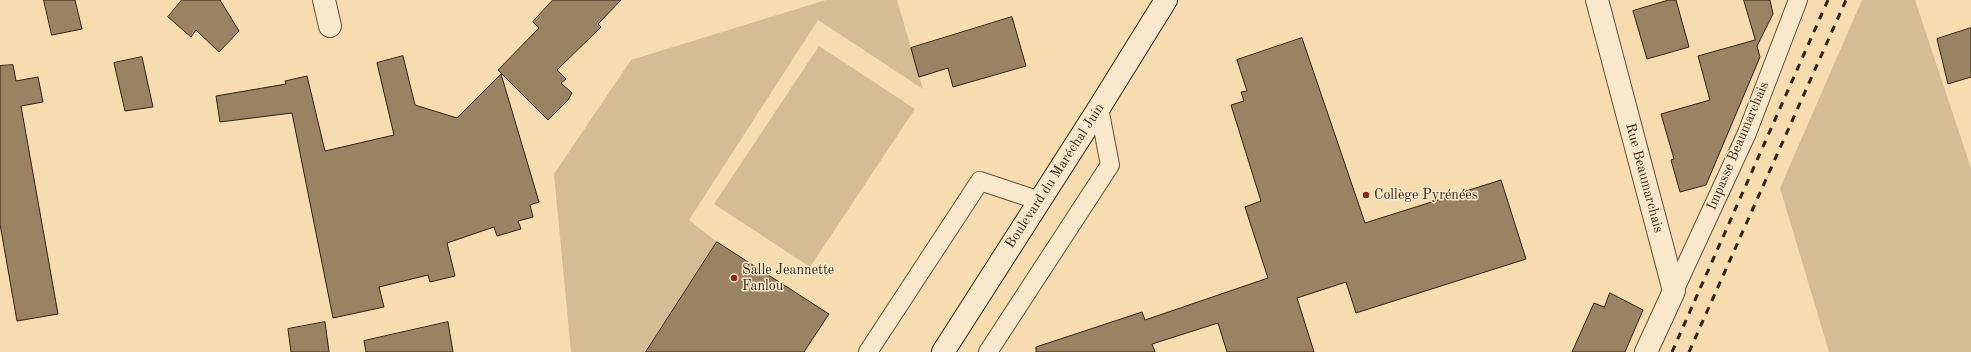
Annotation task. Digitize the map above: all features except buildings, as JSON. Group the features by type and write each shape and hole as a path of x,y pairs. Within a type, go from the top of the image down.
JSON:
{"main road":[{"path":"324,0 330,26"},
{"name":"Boulevard du Maréchal Juin","path":"943,352 1166,0"},
{"name":"Rue Beaumarchais","path":"1597,0 1674,291"},
{"path":"1646,352 1674,291"}],"lane":[{"name":"Impasse Beaumarchais","path":"1674,291 1747,133 1798,0"},
{"path":"988,352 1110,166 1099,108"},
{"path":"868,352 980,181 1040,201"}],"shaded area":[{"path":"826,0 897,0 923,89 818,20 689,220 717,242 646,352 571,352 554,174 631,60"},
{"path":"1862,0 1915,0 1971,168 1971,352 1829,352 1780,188"},
{"path":"819,46 915,109 810,267 714,204"}],"railway":[{"path":"1672,352 1828,0"},
{"path":"1689,352 1846,0"}],"place":[{"name":"Collège Pyrénées","path":"1366,195"},
{"name":"Salle Jeannette Fanlou","path":"734,278"}]}
